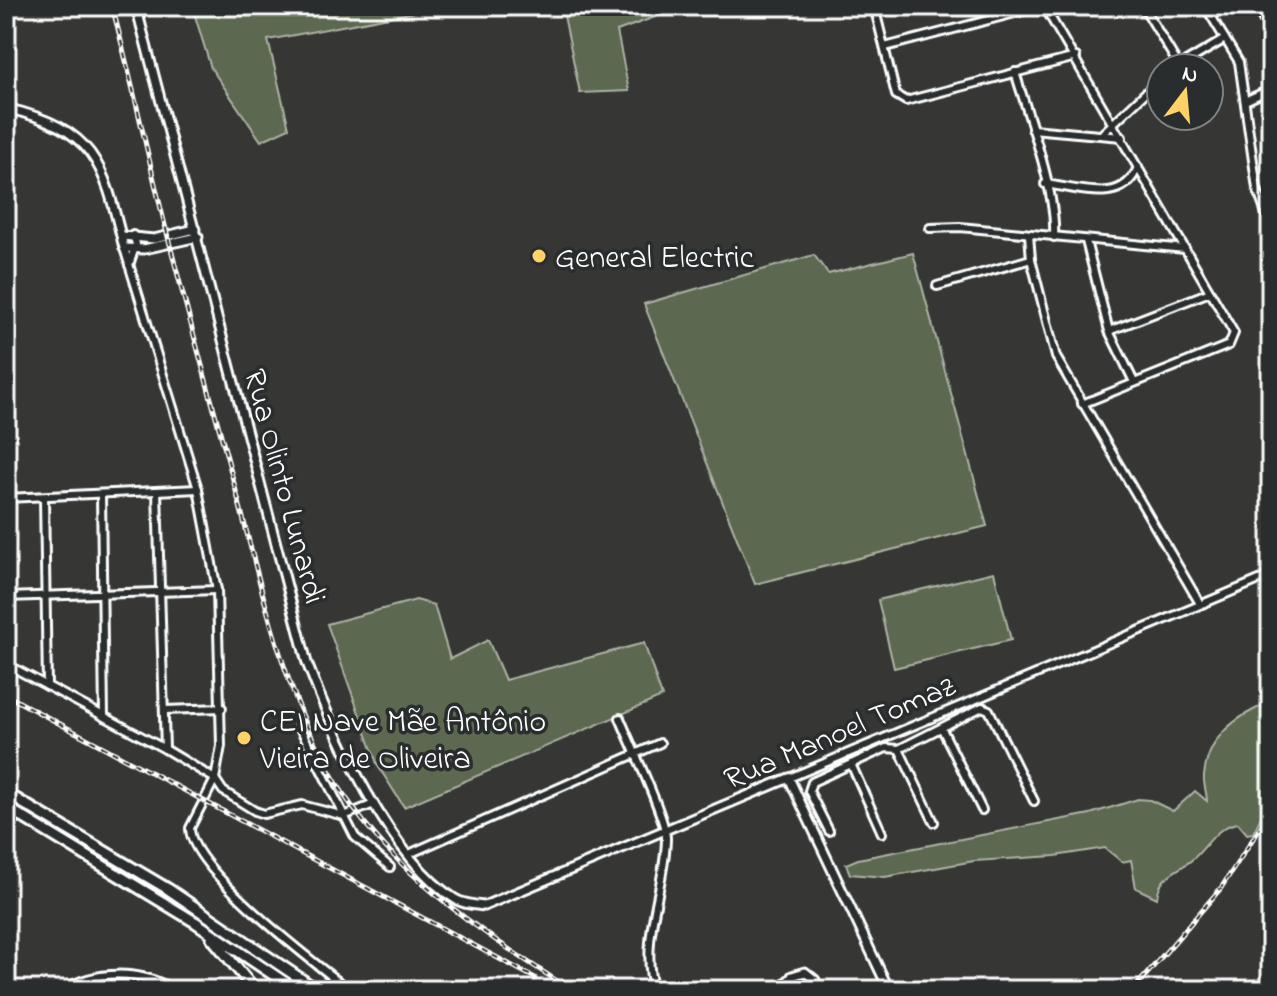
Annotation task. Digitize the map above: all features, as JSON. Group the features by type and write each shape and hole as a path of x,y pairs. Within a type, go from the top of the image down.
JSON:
{"highway":[{"path":"6,793 168,889 317,990"},
{"path":"6,807 195,922 296,990"},
{"path":"195,922 232,959 255,990"}],"street":[{"name":"Rua Olinto Lunardi","path":"136,6 307,663 325,710 374,804 409,854 457,901 484,906 498,903"},
{"path":"874,6 896,95 911,101 1076,57"},
{"path":"885,47 1043,6 1116,124 1234,333 1229,345 1082,404"},
{"path":"1143,6 1169,52"},
{"path":"1205,6 1239,62 1247,100 1257,189 1271,227"},
{"path":"1255,6 1271,32"},
{"path":"1203,52 1225,39"},
{"path":"1015,72 1055,224 1054,237"},
{"path":"1247,100 1271,89"},
{"path":"1103,133 1145,94"},
{"path":"6,108 61,125 96,157 116,212 129,265 198,489 217,590 222,708 221,746 215,779 190,828 195,847 239,900 349,990"},
{"path":"1032,129 1122,137"},
{"path":"1134,178 1138,167"},
{"path":"1045,184 1115,192 1143,175"},
{"path":"116,212 133,235 135,249 129,265"},
{"path":"930,228 960,227 1185,249"},
{"path":"122,236 154,239 196,233"},
{"path":"124,248 135,249 196,233"},
{"path":"1029,235 1031,259 1056,357 1199,602"},
{"path":"1086,241 1109,331 1134,382"},
{"path":"937,286 1031,259"},
{"path":"1109,331 1210,292"},
{"path":"6,498 198,489"},
{"path":"157,491 165,749"},
{"path":"101,494 104,717"},
{"path":"44,497 48,597 47,686"},
{"name":"Rua Manoel Tomaz","path":"498,903 1199,602 1271,575"},
{"path":"6,597 217,590"},
{"path":"6,664 165,749 215,779 223,791 264,814 302,805 344,816 374,804"},
{"path":"165,710 222,708"},
{"path":"829,831 809,785 886,748 899,749 910,744 942,729 949,720 986,708 1034,801"},
{"path":"620,718 666,832 650,947 649,970 654,990"},
{"path":"299,726 355,837 390,867"},
{"path":"904,728 910,744"},
{"path":"942,729 982,810"},
{"path":"409,854 660,743"},
{"path":"899,749 934,822"},
{"path":"851,764 882,833"},
{"path":"789,778 889,990"},
{"path":"777,990 805,972 815,986 824,990"},
{"path":"63,990 83,979 109,974 147,978 173,990"},
{"path":"790,979 790,990"}],"green space":[{"path":"192,6 447,6 268,40 289,128 261,141 211,68"},
{"path":"562,6 685,6 617,31 629,91 580,93"},
{"path":"913,253 987,526 755,584 644,304 814,255 828,274"},
{"path":"994,572 1011,640 894,668 878,600"},
{"path":"416,600 434,605 450,659 488,640 505,680 644,643 662,697 404,807 378,766 327,624"},
{"path":"1271,702 1271,797 1253,833 1247,834 1238,823 1224,828 1194,858 1166,878 1157,898 1136,888 1131,860 1122,862 1105,848 1055,856 974,861 885,877 850,874 846,864 858,859 1090,814 1138,799 1150,800 1173,811 1195,791 1207,801 1204,776 1211,750 1218,739 1235,721"}],"railway":[{"path":"112,6 169,241 268,612 280,654 312,736 331,774 354,809 400,863 482,931 571,990"},
{"path":"6,695 535,978"},
{"path":"1133,990 1221,888 1271,811"}],"place":[{"name":"General Electric","path":"539,256"},
{"name":"CEI Nave Mãe Antônio Vieira de Oliveira","path":"244,738"}]}
